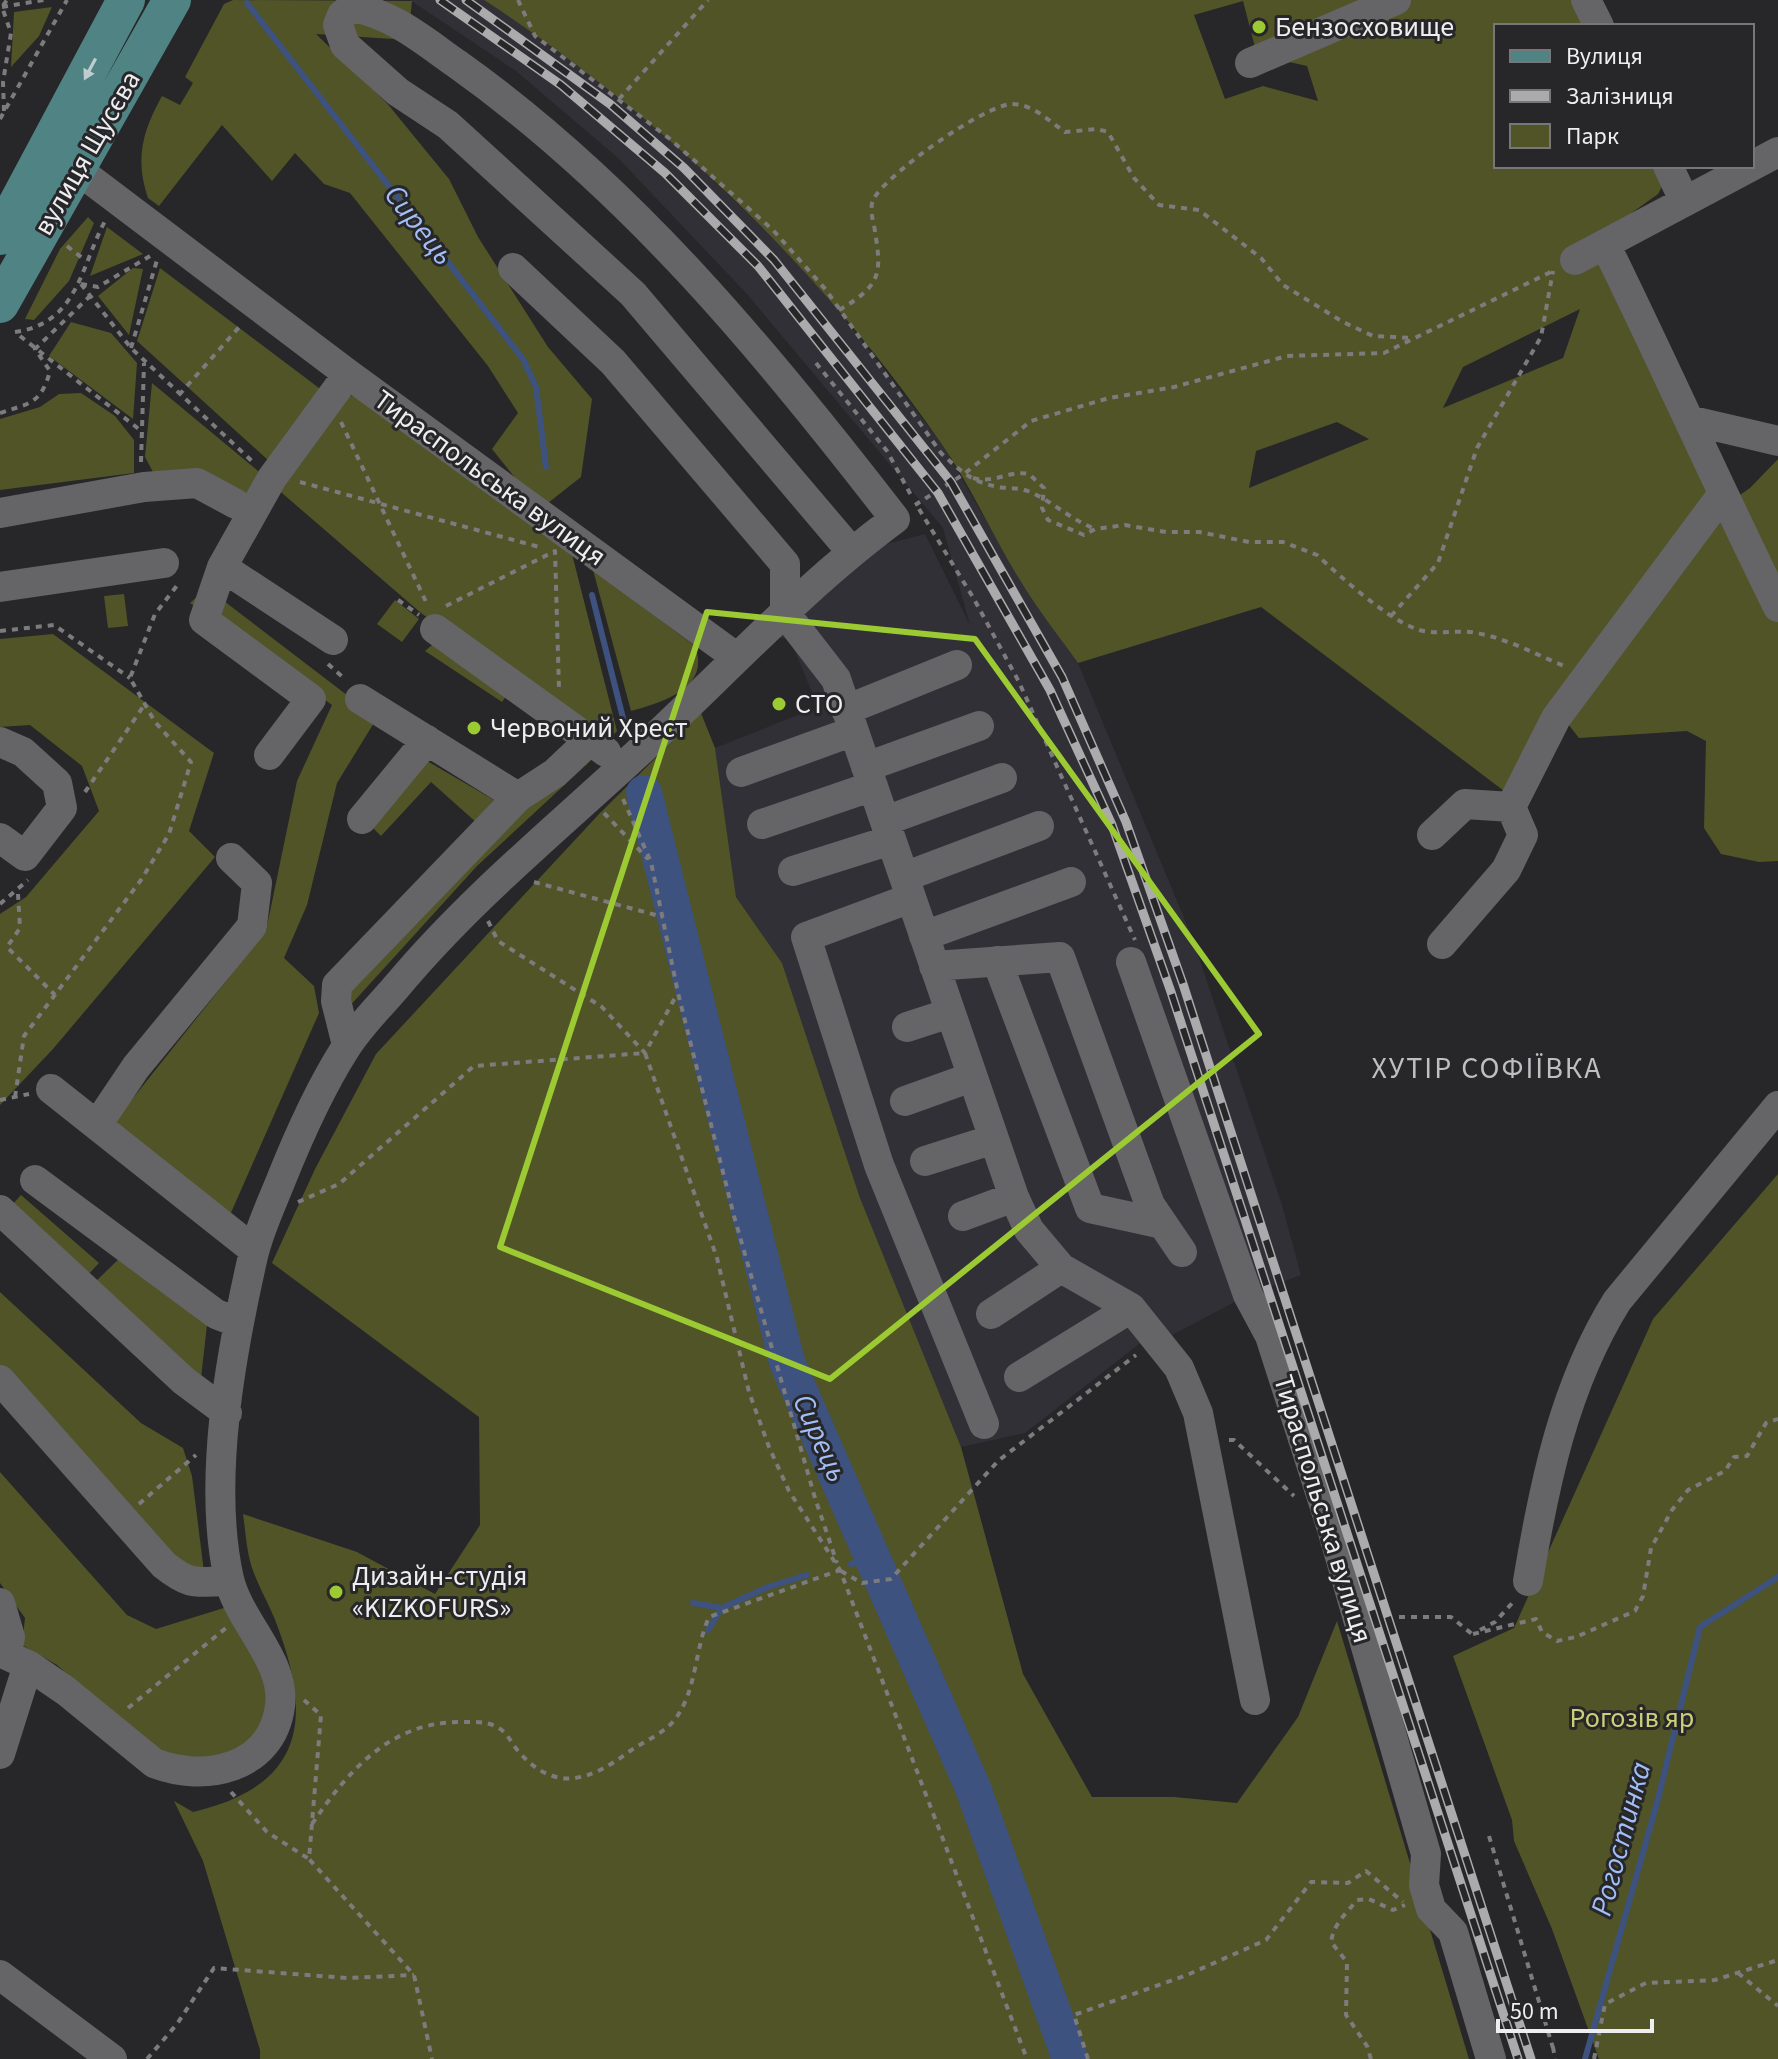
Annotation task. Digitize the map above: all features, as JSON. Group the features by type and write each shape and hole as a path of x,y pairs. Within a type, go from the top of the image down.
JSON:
{"main road":[{"name":"вулиця Щусєва","path":"0,236 126,0"},
{"name":"вулиця Щусєва","path":"12,324 78,170 172,0"}],"street":[{"path":"1250,63 1396,0"},
{"path":"1586,0 1598,24"},
{"path":"12,1657 66,1691 154,1763 172,1770 213,1773 234,1767 259,1750 273,1731 281,1704 276,1674 229,1581 222,1497 227,1413 239,1323 254,1250 293,1150 347,1045 476,898 625,764 851,551 905,512 653,232 494,90 390,18 352,7 342,15 338,25 345,45 398,92 448,125 633,294 851,551"},
{"path":"1754,164 1778,152"},
{"path":"1669,168 1684,200"},
{"path":"1564,265 1606,246 1684,200 1747,168"},
{"name":"Тираспольська вулиця","path":"78,170 342,384 736,657"},
{"path":"1606,246 1693,421 1722,495 1778,607"},
{"path":"513,268 613,362 785,564 785,613 836,679 1014,1197 1029,1230 1061,1268 1131,1308 1179,1368 1198,1413 1255,1700"},
{"path":"269,755 311,699 204,620 222,567 342,384"},
{"path":"1693,421 1778,441"},
{"path":"0,513 144,487 197,483 236,504"},
{"path":"1511,807 1556,718 1722,495"},
{"path":"222,567 330,652"},
{"path":"0,587 173,570"},
{"path":"434,617 560,719 625,764"},
{"path":"741,772 957,665"},
{"path":"360,699 518,797"},
{"path":"762,824 979,726"},
{"path":"362,819 427,740"},
{"path":"347,1045 336,1001 337,985 518,797 555,773 590,740"},
{"path":"0,742 23,752 57,783 62,808 25,856 0,838"},
{"path":"793,871 1002,778"},
{"path":"1432,835 1465,804 1511,807"},
{"path":"1442,944 1506,870 1523,835 1511,807"},
{"path":"984,1424 879,1165 806,937 1039,826"},
{"path":"97,1125 136,1067 252,926 257,883 231,858"},
{"path":"924,936 1071,882"},
{"name":"Тираспольська вулиця","path":"1135,954 1248,1295 1270,1336 1332,1529 1426,1854 1424,1885 1431,1909 1453,1932 1491,2059"},
{"path":"934,966 1060,957 1150,1205 1182,1252"},
{"path":"997,961 1090,1208 1163,1224"},
{"path":"907,1027 950,1013"},
{"path":"905,1101 972,1077"},
{"path":"51,1089 254,1250"},
{"path":"1528,1581 1552,1454 1601,1327 1617,1301 1778,1106"},
{"path":"925,1161 994,1139"},
{"path":"35,1180 216,1314 239,1323"},
{"path":"963,1216 1014,1197"},
{"path":"0,1210 184,1381 227,1413"},
{"path":"991,1314 1061,1268"},
{"path":"1019,1377 1131,1308"},
{"path":"0,1380 164,1565 184,1581 207,1585 229,1581"},
{"path":"0,1603 12,1657 0,1754"},
{"path":"0,1975 112,2059"}],"path":[{"path":"1,7 7,0"},
{"path":"1,7 44,0"},
{"path":"0,119 67,0"},
{"path":"518,0 535,36 670,139 773,230 839,310 941,453 980,484 1024,489 1044,498 1071,520 1095,529"},
{"path":"618,99 708,0"},
{"path":"1,7 11,33 3,82 4,114"},
{"path":"839,310 867,289 878,274 881,258 872,213 873,200 908,166 956,130 983,112 1011,104 1031,107 1065,132 1097,129 1108,132 1134,178 1159,205 1199,210 1235,241 1261,258 1283,285 1343,322 1373,336 1413,338"},
{"path":"12,324 45,325 81,284 86,261 104,219 117,228"},
{"path":"61,243 86,261"},
{"path":"131,348 158,261 141,246"},
{"path":"81,284 98,287 153,255"},
{"path":"905,512 964,474 1031,421 1109,398 1174,387 1287,356 1384,353 1564,265"},
{"path":"1391,616 1438,563 1473,458 1541,337 1564,265"},
{"path":"81,284 144,362 281,479 555,551"},
{"path":"35,349 89,297"},
{"path":"0,413 36,401 46,387 50,371 12,324"},
{"path":"179,395 241,325"},
{"path":"35,349 140,430"},
{"path":"141,463 144,362"},
{"path":"816,363 887,451 905,512 974,599 1019,682 1135,954"},
{"path":"342,384 340,399 334,406 434,617"},
{"path":"964,474 993,482 1025,472 1044,488 1042,508 1048,520 1084,535 1095,529 1125,525 1166,532 1199,532 1234,541 1293,545 1317,555 1391,616 1426,632 1450,629 1475,633 1518,645 1564,666 1594,667"},
{"path":"434,617 564,548"},
{"path":"555,551 560,719"},
{"path":"130,678 173,570"},
{"path":"398,600 434,617"},
{"path":"0,631 54,625 130,678 155,722 191,762 169,834 141,880 24,1036 15,1097"},
{"path":"330,652 339,671"},
{"path":"81,797 145,704"},
{"path":"589,797 651,862"},
{"path":"624,803 651,862 678,993 734,1216 815,1498 1027,2059"},
{"path":"505,872 663,917"},
{"path":"0,951 7,947 20,928 18,892"},
{"path":"476,898 498,941 602,1007 645,1053 717,1258 749,1392 769,1447 789,1491 840,1570 862,1583 891,1579 998,1461 1140,1353"},
{"path":"7,947 55,995"},
{"path":"645,1053 678,993"},
{"path":"266,1217 339,1184 474,1066 645,1053"},
{"path":"1473,1634 1536,1619 1537,1625 1547,1636 1566,1640 1631,1615 1643,1596 1651,1548 1672,1510 1688,1490 1725,1471 1734,1457 1747,1456 1766,1423 1778,1419"},
{"path":"1203,1438 1234,1440 1332,1529"},
{"path":"122,1518 200,1451"},
{"path":"312,1824 351,1772 375,1749 404,1733 446,1722 494,1725 507,1733 515,1748 543,1773 559,1778 594,1775 677,1718 689,1689 701,1635 709,1617 840,1570"},
{"path":"1473,1634 1508,1610 1528,1581"},
{"path":"1399,1617 1451,1617 1473,1634"},
{"path":"120,1715 233,1623"},
{"path":"276,1674 321,1715 309,1859"},
{"path":"213,1773 267,1832 309,1859 414,1975 432,2059"},
{"path":"1489,1836 1555,2059"},
{"path":"1088,2059 1074,2015 1187,1975 1266,1940 1311,1882 1348,1883 1366,1871 1379,1879 1401,1902 1409,1904 1393,1910 1369,1899 1357,1900 1335,1924 1332,1933 1331,1942 1347,1962 1346,2015 1367,2046 1371,2059"},
{"path":"1594,2059 1605,2004 1646,1983 1715,1980 1778,1960"},
{"path":"147,2059 177,2024 214,1968 347,1978 414,1975"},
{"path":"1738,1973 1778,2006"}],"highlighted area":[{"path":"707,612 975,639 1259,1034 830,1379 500,1247"}],"shaded area":[{"path":"410,0 484,0 556,47 657,126 811,275 942,444 1025,589 1078,663 1192,937 1282,1205 1301,1275 1248,1295 1172,1335 1139,1344 1025,1433 961,1447 860,1198 782,963 736,897 715,748 818,707 790,639 766,636 867,549 925,534 970,625 943,528 746,293 618,158 516,71"}],"green space":[{"path":"233,0 412,1 408,40 316,34 386,102 449,179 478,237 548,347 592,399 581,477 548,503 516,479 492,449 518,413 488,366 350,193 324,184 295,153 272,181 222,125 159,206 148,198 141,158 150,122 162,96 180,105 193,83 185,77 224,4"},
{"path":"484,0 1593,0 1606,24 1494,24 1494,168 1659,168 1664,183 1658,194 1566,260 1603,262 1710,494 1508,794 1261,607 1078,663 1026,590 941,443 894,378 790,256 734,199 614,94","holes":["1243,1 1257,55 1307,66 1318,101 1263,86 1225,99 1194,15","1580,309 1563,358 1443,408 1463,367","1337,422 1369,439 1249,488 1256,451"]},
{"path":"52,7 39,36 11,67 14,12"},
{"path":"88,217 94,223 69,281 34,320 25,319 60,249"},
{"path":"107,227 143,254 90,276"},
{"path":"133,268 143,269 129,335 98,296"},
{"path":"160,268 327,394 269,461 137,341"},
{"path":"71,322 111,333 137,363 133,419 49,356"},
{"path":"152,383 263,475 240,502 154,474 145,457"},
{"path":"81,393 115,416 134,440 134,473 0,490 0,419 40,407 59,394"},
{"path":"362,393 572,554 617,731 604,744 421,613 275,487 340,399"},
{"path":"1778,459 1778,861 1759,862 1721,854 1704,828 1706,741 1687,731 1579,738 1568,724 1720,509 1750,488"},
{"path":"593,570 695,646 698,660 696,673 681,691 670,698 631,711"},
{"path":"207,588 377,718 337,783 307,905 284,958 314,986 319,1013 230,1215 114,1122 266,931 297,781 332,705 190,603"},
{"path":"124,594 128,626 108,628 104,596"},
{"path":"395,600 419,619 402,642 377,624"},
{"path":"53,634 214,753 189,831 215,857 53,1049 0,1105 0,914 26,897 99,811 82,766 30,725 0,727 0,639"},
{"path":"438,640 512,687 502,702 425,651"},
{"path":"701,713 715,748 736,897 782,963 860,1198 961,1447 1023,1674 1092,1797 1174,1797 1237,1803 1298,1717 1337,1621 1469,2059 260,2059 260,2050 203,1861 174,1801 193,1812 229,1801 257,1786 277,1767 290,1746 295,1720 295,1692 277,1625 251,1566 243,1514 357,1552 435,1594 480,1525 479,1417 272,1263 315,1169 376,1054 600,813"},
{"path":"599,753 477,866 347,1009 343,991 506,819"},
{"path":"422,758 499,803 477,823 431,782 381,836 367,822"},
{"name":"Рогозів яр","path":"1778,1174 1778,2059 1599,2059 1552,1929 1514,1841 1512,1820 1453,1656 1514,1628 1653,1319"},
{"path":"21,1195 99,1263 85,1278 11,1206"},
{"path":"125,1253 208,1316 200,1387 93,1284"},
{"path":"0,1292 141,1423 183,1448 192,1476 204,1572 176,1570 0,1368"},
{"path":"0,1472 127,1615 156,1629 227,1607 271,1685 263,1734 235,1759 161,1756 57,1665 22,1645 25,1618 0,1583"}],"waterway":[{"name":"Сирець","path":"247,3 523,359 536,387 546,467"},
{"name":"Сирець","path":"592,595 625,726"},
{"name":"Сирець","path":"644,793 787,1362 973,1788 1070,2059"},
{"path":"851,1564 873,1559"},
{"path":"708,1630 722,1608 768,1587 807,1575"},
{"name":"Рогостинка","path":"1585,2059 1658,1799 1700,1627 1778,1577"},
{"path":"693,1603 722,1608"}],"railway":[{"path":"440,0 561,85 665,173 758,266 938,493 1050,690 1112,825 1171,992 1518,2059"},
{"path":"466,0 610,104 684,168 774,260 951,482 1062,677 1126,822 1183,984 1531,2059"}],"place":[{"name":"Бензосховище","path":"1259,27"},
{"name":"СТО","path":"779,704"},
{"name":"Червоний Хрест","path":"474,728"},
{"name":"Дизайн-студія «KIZKOFURS»","path":"336,1592"}],"district":[{"name":"ХУТІР СОФІЇВКА","path":"1487,1068"}]}
